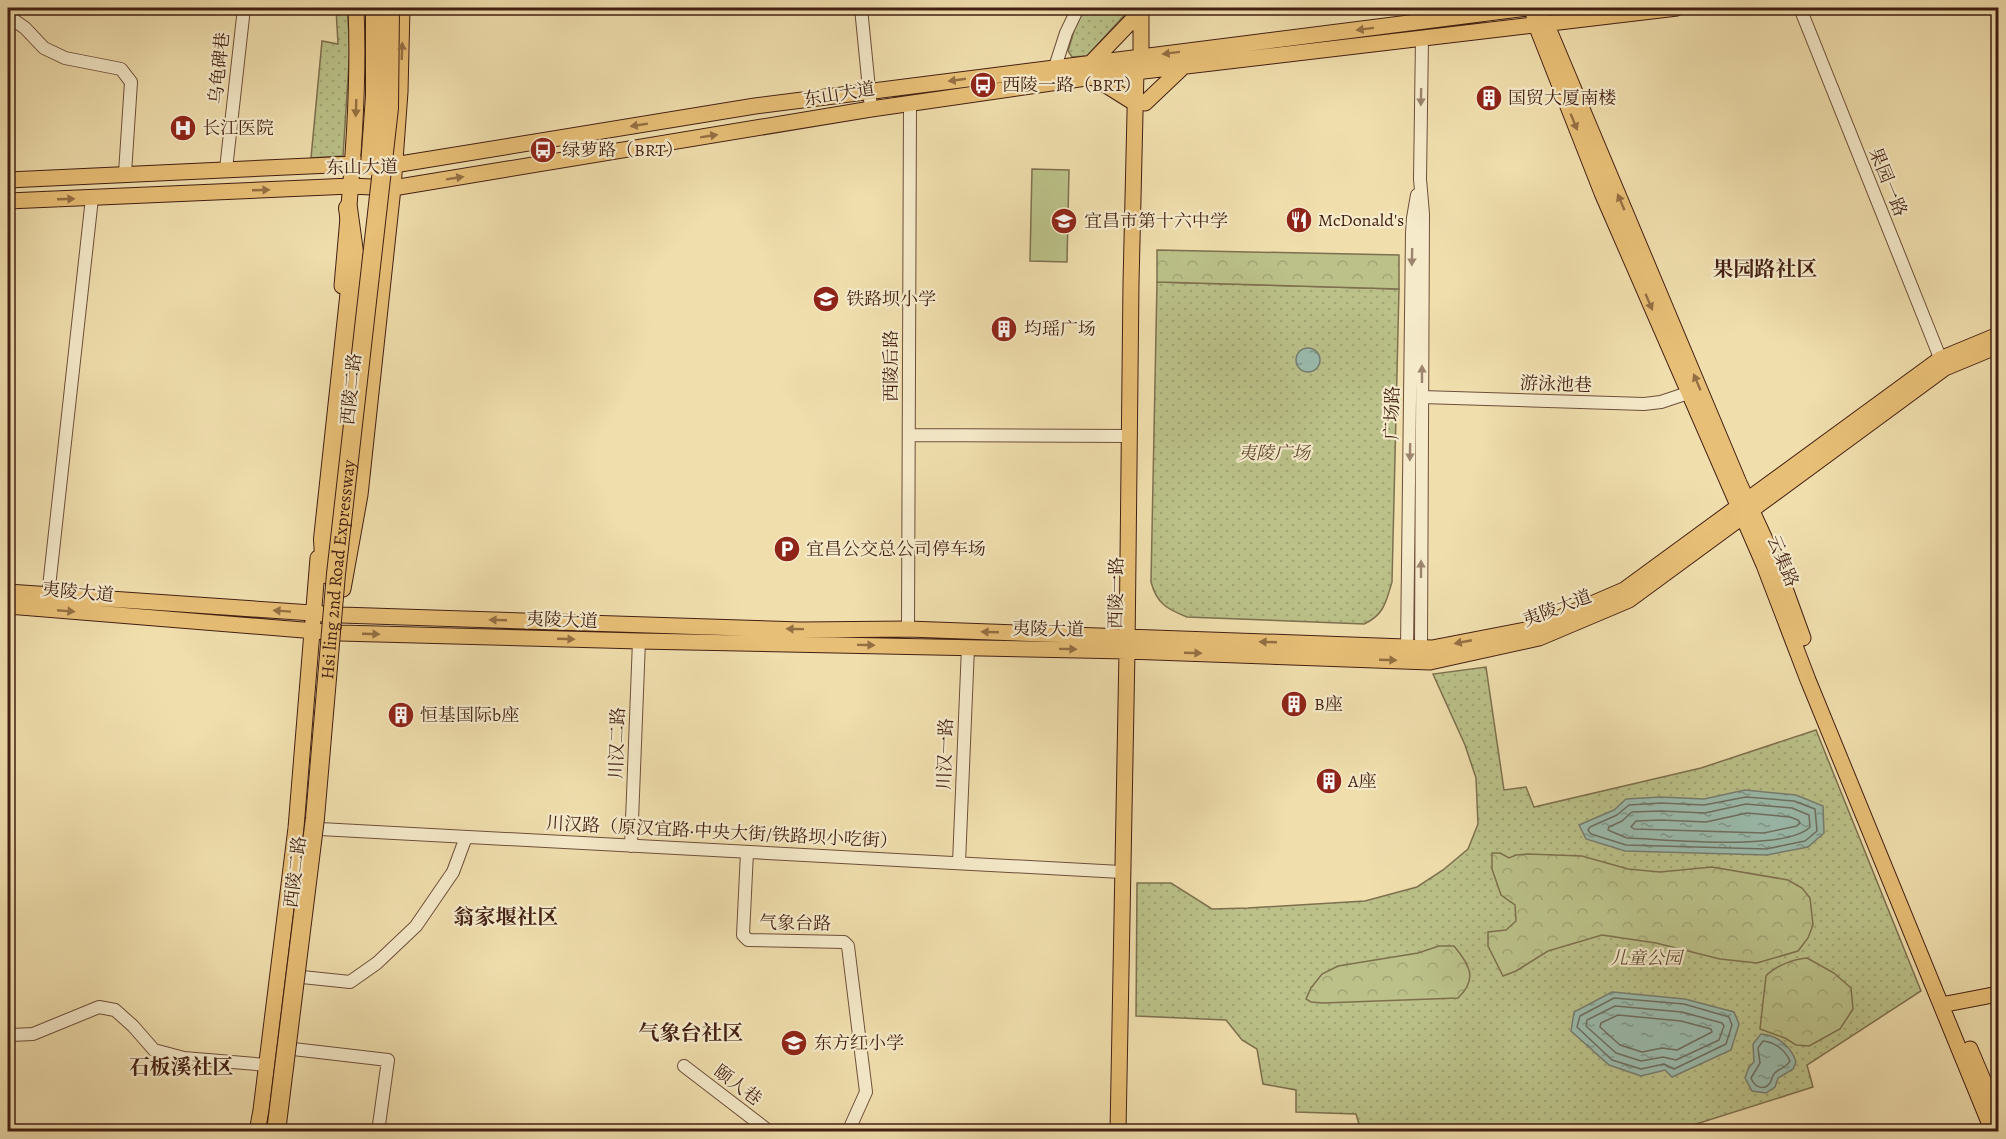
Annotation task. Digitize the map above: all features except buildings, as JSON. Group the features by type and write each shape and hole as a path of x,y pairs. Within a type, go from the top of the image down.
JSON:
{"highway":[{"name":"Hsi ling 2nd Road Expressway","path":"265,1131 271,1101 297,874 325,574 368,195 375,96 375,8"},
{"name":"Hsi ling 2nd Road Expressway","path":"276,1131 315,818 336,574 386,190 390,8"},
{"path":"344,576 386,190"},
{"path":"325,574 323,539 354,252 348,208"}],"main road":[{"name":"西陵二路","path":"257,1131 296,828 348,208 354,164 358,52 356,8"},
{"name":"西陵二路","path":"283,1131 320,829 344,576 360,495 386,190 394,165 400,92 402,8"},
{"name":"东山大道","path":"1141,66 1527,8"},
{"name":"云集路","path":"1535,8 1602,193 1688,393 1745,508 1775,561 1828,707 1948,1008 1992,1126"},
{"name":"东山大道","path":"8,180 354,164 394,165 755,106 1055,67 1092,69 1185,65 1677,8"},
{"name":"西陵一路","path":"1124,1131 1137,410 1141,9"},
{"path":"1141,9 1092,69 1141,103 1185,65"},
{"name":"云集路","path":"1541,24 1745,508"},
{"name":"东山大道","path":"8,201 351,186 386,190 910,103 1092,69"},
{"name":"西陵一路","path":"1118,1131 1122,872 1131,644 1131,283 1141,103"},
{"name":"夷陵大道","path":"8,606 340,633 639,642 968,647 1131,644 1432,648 1536,628 1624,590 1745,508 1943,364 1998,335"},
{"name":"夷陵大道","path":"1943,364 1998,346"},
{"name":"夷陵大道","path":"8,592 313,614 801,630 908,629 1430,662 1539,638 1629,600 1745,508"},
{"path":"1948,1008 1998,994"},
{"path":"1948,1008 1998,1003"}],"street":[{"name":"乌龟碑巷","path":"226,169 244,8"},
{"path":"861,8 871,109"},
{"path":"1055,67 1066,33 1078,8"},
{"name":"果园一路","path":"1800,8 1943,364"},
{"path":"8,16 25,28 44,48 65,58 120,69 131,82 125,173"},
{"name":"广场路","path":"1414,648 1422,398 1424,214 1420,179 1422,38"},
{"name":"西陵后路","path":"908,629 910,103"},
{"name":"广场路","path":"1414,648 1412,234 1420,179"},
{"path":"48,596 92,198"},
{"name":"游泳池巷","path":"1422,398 1644,404 1660,402 1688,393"},
{"path":"909,435 1130,436"},
{"name":"川汉二路","path":"631,846 639,642"},
{"name":"川汉一路","path":"959,863 968,647"},
{"name":"川汉路（原汉宜路·中央大街/铁路坝小吃街）","path":"320,829 1122,872"},
{"path":"302,977 350,982 377,963 416,926 453,872 466,837"},
{"name":"气象台路","path":"747,852 743,936 748,940 844,942 848,946 866,1092 848,1131"},
{"path":"8,1033 11,1035 33,1034 99,1007 115,1010 154,1050 184,1058 267,1065"},
{"path":"293,1049 388,1060 378,1131"},
{"name":"颐人巷","path":"684,1066 770,1131"}],"green space":[{"path":"336,8 347,8 350,47 343,156 311,158 322,41 338,44"},
{"path":"1085,8 1131,8 1087,56 1072,57 1068,51 1076,24"},
{"path":"1032,169 1069,170 1067,262 1030,261"},
{"path":"1157,250 1399,255 1399,289 1157,282"},
{"name":"夷陵广场","path":"1157,282 1399,289 1392,582 1383,607 1371,620 1364,624 1187,617 1168,608 1156,596 1151,582"},
{"name":"儿童公园","path":"1486,667 1504,790 1526,787 1534,807 1701,768 1816,730 1921,991 1807,1065 1813,1087 1671,1132 1361,1131 1356,1114 1296,1112 1296,1090 1263,1084 1257,1049 1242,1040 1226,1020 1136,1016 1137,883 1171,883 1212,909 1365,901 1417,887 1443,870 1468,849 1478,824 1476,778 1465,745 1433,674"},
{"path":"1492,853 1500,853 1509,858 1528,854 1582,856 1628,869 1660,872 1712,867 1788,880 1802,888 1810,898 1813,925 1808,938 1798,951 1757,963 1720,959 1656,943 1602,935 1548,951 1516,971 1503,976 1488,946 1488,932 1506,930 1516,921 1515,905 1501,895 1492,869"},
{"path":"1439,946 1454,946 1468,966 1470,978 1468,985 1458,998 1323,1003 1306,999 1322,974 1338,966 1418,953"},
{"path":"1807,958 1834,973 1851,988 1853,1009 1840,1029 1809,1046 1796,1045 1785,1038 1760,1029 1766,976 1785,964"}],"water":[{"path":"1308,348 1316,352 1320,360 1316,368 1308,372 1300,368 1296,360 1300,352"},
{"path":"1745,790 1796,795 1823,806 1824,833 1808,847 1767,855 1625,851 1586,839 1579,825 1614,810 1626,799 1661,797 1704,799"},
{"path":"1612,992 1685,999 1734,1012 1739,1024 1731,1050 1672,1077 1665,1070 1641,1076 1609,1065 1571,1031 1574,1012"},
{"path":"1761,1034 1783,1042 1791,1051 1796,1062 1793,1069 1778,1078 1775,1087 1766,1093 1752,1091 1745,1078 1749,1067 1754,1062 1753,1044"}],"place":[{"name":"西陵一路（BRT）","path":"983,85"},
{"name":"国贸大厦南楼","path":"1489,98"},
{"name":"长江医院","path":"183,128"},
{"name":"绿萝路（BRT）","path":"543,150"},
{"name":"McDonald's","path":"1299,220"},
{"name":"宜昌市第十六中学","path":"1064,221"},
{"name":"铁路坝小学","path":"826,299"},
{"name":"均瑶广场","path":"1004,329"},
{"name":"宜昌公交总公司停车场","path":"787,549"},
{"name":"B座","path":"1294,704"},
{"name":"恒基国际b座","path":"401,715"},
{"name":"A座","path":"1329,781"},
{"name":"东方红小学","path":"794,1043"}],"district":[{"name":"果园路社区","path":"1765,269"},
{"name":"翁家堰社区","path":"506,917"},
{"name":"气象台社区","path":"691,1033"},
{"name":"石板溪社区","path":"181,1067"}]}
